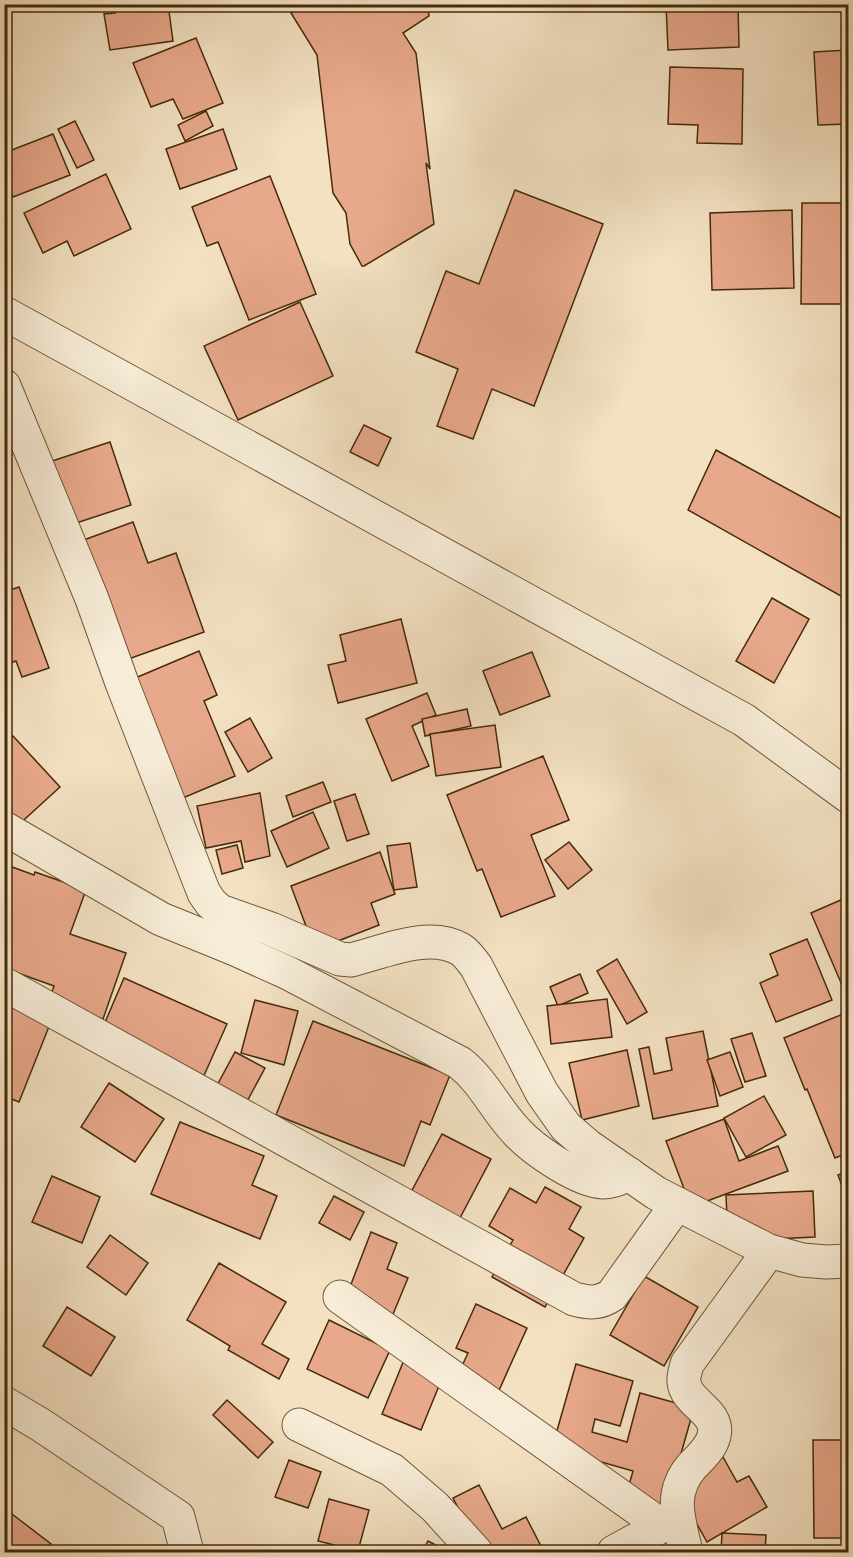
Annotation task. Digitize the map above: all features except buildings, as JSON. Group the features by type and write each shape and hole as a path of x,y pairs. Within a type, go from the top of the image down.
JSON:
{"street":[{"path":"4,313 744,720 849,796"},
{"path":"4,386 92,599 204,893 211,903 220,910 340,959 351,960 425,941 446,943 462,950 476,966 542,1093 566,1126 588,1146 656,1193 769,1251 802,1260 849,1261"},
{"path":"4,828 161,920 286,972 460,1063 472,1073 515,1131 536,1148 583,1178 600,1182 613,1181 629,1174"},
{"path":"4,984 573,1299 588,1303 602,1302 612,1295 677,1204"},
{"path":"614,1552 670,1522 684,1475 706,1451 714,1436 713,1422 704,1409 689,1395 684,1382 687,1364 769,1251"},
{"path":"340,1297 670,1522 686,1552"},
{"path":"4,1403 42,1425 178,1517 187,1552"},
{"path":"299,1425 392,1470 435,1507 476,1552"}]}
